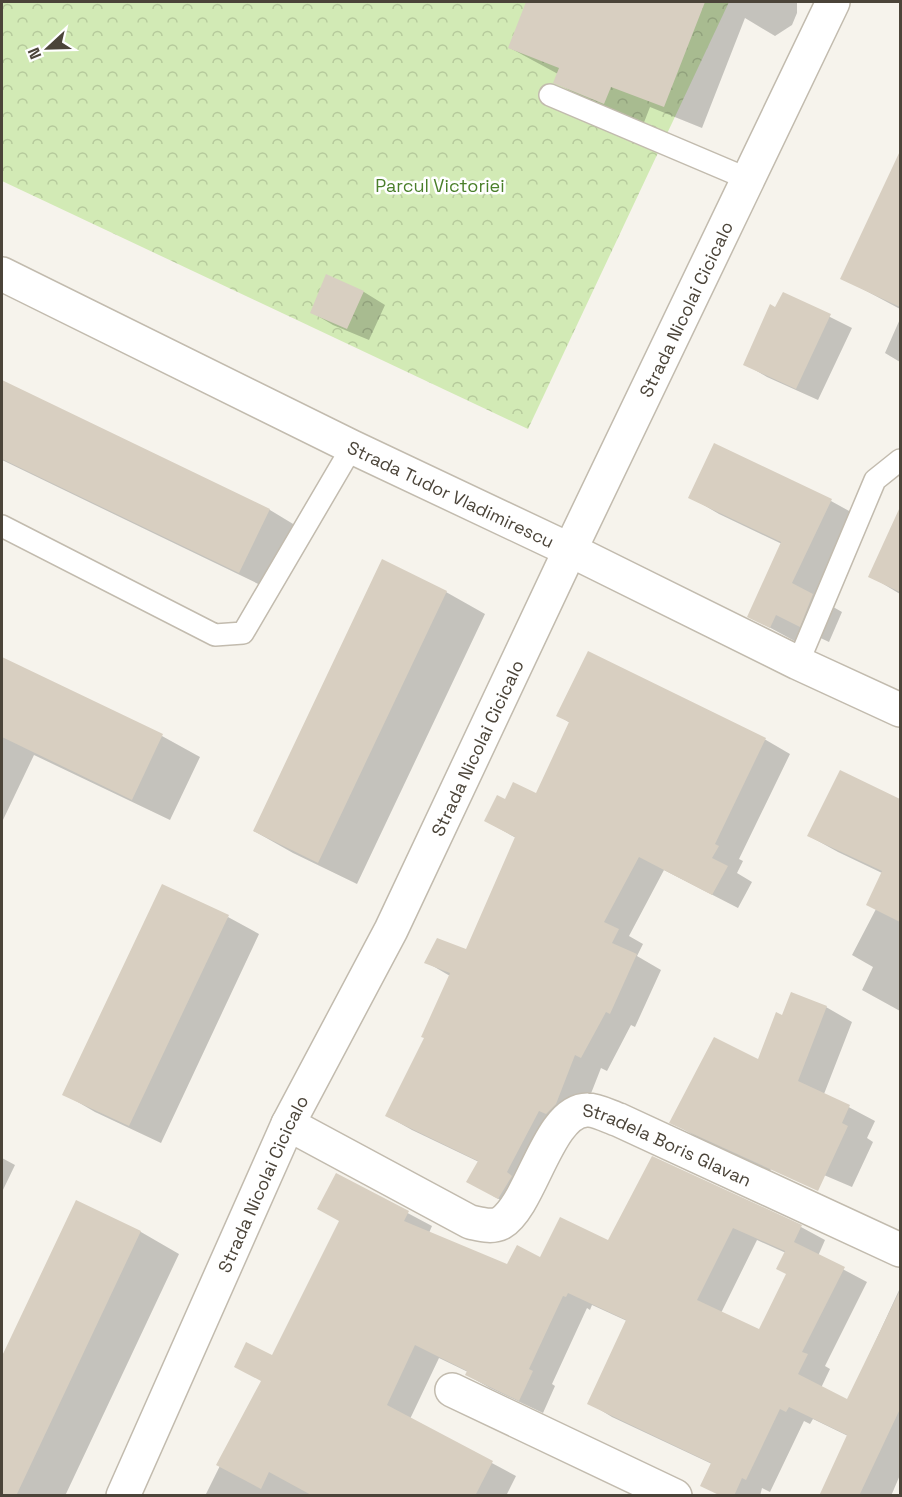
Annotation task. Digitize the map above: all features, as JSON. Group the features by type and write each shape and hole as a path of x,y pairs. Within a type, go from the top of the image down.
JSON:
{"street":[{"name":"Strada Nicolai Cicicalo","path":"123,1496 288,1124 391,930 833,2"},
{"name":"Strada Tudor Vladimirescu","path":"2,274 352,447 900,710"},
{"name":"Stradela Boris Glavan","path":"288,1124 470,1222 490,1226 501,1223 513,1211 559,1127 573,1114 588,1110 619,1120 900,1250"},
{"path":"452,1390 675,1496"}],"lane":[{"path":"550,95 748,180"},
{"path":"2,526 215,635 243,633 352,447"},
{"path":"798,663 875,480 900,460"}],"green space":[{"name":"Parcul Victoriei","path":"2,2 729,2 528,429 2,181"}],"building":[{"path":"526,2 705,2 664,107 611,87 604,104 553,83 559,68 508,48"},
{"path":"900,151 900,307 840,279"},
{"path":"326,274 364,291 347,329 310,313"},
{"path":"783,292 831,314 796,389 743,365 770,304 775,307"},
{"path":"2,380 270,509 239,573 2,459"},
{"path":"714,443 832,499 792,583 813,594 800,627 776,615 770,628 747,617 781,542 688,498"},
{"path":"900,507 900,592 868,577"},
{"path":"382,559 447,591 318,863 253,831"},
{"path":"588,651 766,738 715,844 719,846 712,858 728,866 712,895 639,857 604,922 619,929 612,943 637,954 610,1014 606,1012 581,1058 575,1055 556,1104 546,1114 539,1111 507,1172 512,1176 498,1199 466,1182 478,1161 385,1116 424,1038 421,1037 450,973 424,963 437,938 466,949 515,837 484,821 497,795 505,799 513,782 536,793 569,722 556,716"},
{"path":"2,657 163,734 132,800 2,737"},
{"path":"840,770 900,799 900,922 866,905 882,871 807,836"},
{"path":"162,884 229,915 129,1126 62,1095"},
{"path":"791,992 827,1006 798,1081 850,1105 842,1123 848,1126 818,1191 669,1123 714,1037 758,1059 776,1012 782,1015"},
{"path":"652,1156 802,1225 794,1242 845,1267 802,1352 808,1354 798,1374 847,1399 900,1290 900,1409 859,1496 819,1496 847,1435 789,1407 786,1412 780,1409 746,1480 742,1478 734,1496 721,1496 700,1486 711,1463 587,1404 626,1320 568,1293 566,1297 563,1296 529,1369 533,1371 519,1401 465,1375 467,1371 415,1345 387,1405 493,1461 475,1496 313,1496 269,1472 261,1489 216,1465 261,1381 234,1367 246,1342 272,1355 339,1221 317,1209 336,1173 409,1211 404,1221 507,1264 517,1245 540,1257 560,1217 608,1240","holes":["733,1228 785,1251 776,1269 786,1274 759,1329 697,1300"]},
{"path":"76,1200 141,1231 16,1496 2,1496 2,1356"}]}
